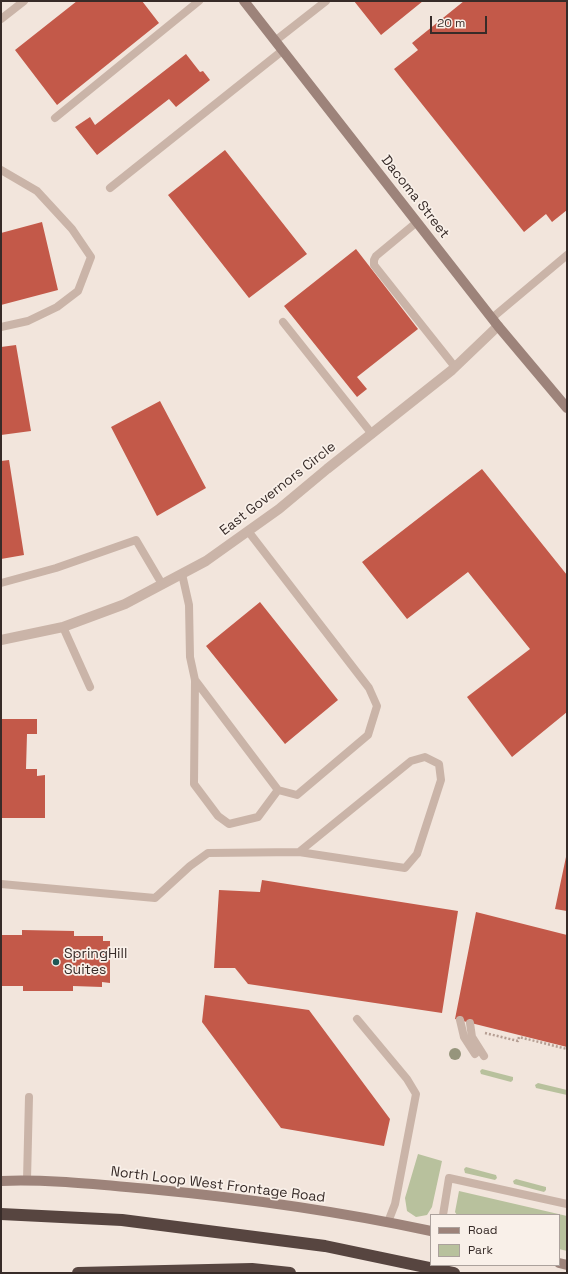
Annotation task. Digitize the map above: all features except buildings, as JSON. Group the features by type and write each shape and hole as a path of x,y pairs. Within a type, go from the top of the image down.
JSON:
{"highway":[{"path":"1,1214 122,1220 325,1246 454,1273"},
{"path":"78,1273 252,1269 290,1273"}],"main road":[{"name":"Dacoma Street","path":"244,1 495,322 567,408"},
{"name":"North Loop West Frontage Road","path":"1,1181 27,1180 108,1185 192,1193 263,1202 388,1222 430,1231"}],"street":[{"name":"East Governors Circle","path":"1,640 63,627 125,604 206,562 279,509 455,367 495,322"}],"lane":[{"path":"1,19 24,1"},
{"path":"56,118 199,1"},
{"path":"275,41 326,1"},
{"path":"110,188 282,50"},
{"path":"1,170 36,191 72,229 90,257 78,291 58,307 28,321 1,327"},
{"path":"417,222 376,256 374,265 455,367"},
{"path":"495,322 567,255"},
{"path":"283,322 372,434"},
{"path":"195,680 278,790 297,795 368,735 378,706 369,688 248,531"},
{"path":"1,583 56,568 136,540 162,584"},
{"path":"182,574 189,605 190,657 195,680 194,784 218,816 229,824 258,817 278,790"},
{"path":"63,627 90,686"},
{"path":"1,884 155,898 190,866 208,854 299,852 405,868 417,854 437,795 441,780 438,764 425,756 411,761 299,852"},
{"path":"357,1019 407,1079 416,1094 395,1204 388,1222"},
{"path":"460,1020 464,1037 475,1054"},
{"path":"470,1026 472,1037 484,1056"},
{"path":"27,1180 28,1096"},
{"path":"443,1214 449,1178 567,1204"}],"path":[{"path":"470,1026 518,1041 518,1037 567,1050"}],"green space":[{"path":"482,1069 513,1077 513,1080 511,1082 481,1074 480,1071"},
{"path":"538,1083 567,1090 567,1095 536,1088 535,1085"},
{"path":"418,1154 442,1161 432,1207 427,1215 416,1217 407,1211 405,1198"},
{"path":"466,1167 496,1175 497,1178 495,1180 465,1173 464,1169"},
{"path":"516,1179 546,1187 546,1190 544,1192 514,1184 513,1181"},
{"path":"459,1191 558,1214 456,1214 455,1212"},
{"path":"560,1214 567,1216 567,1251 560,1249"}],"place":[{"name":"SpringHill Suites","path":"56,962"}]}
